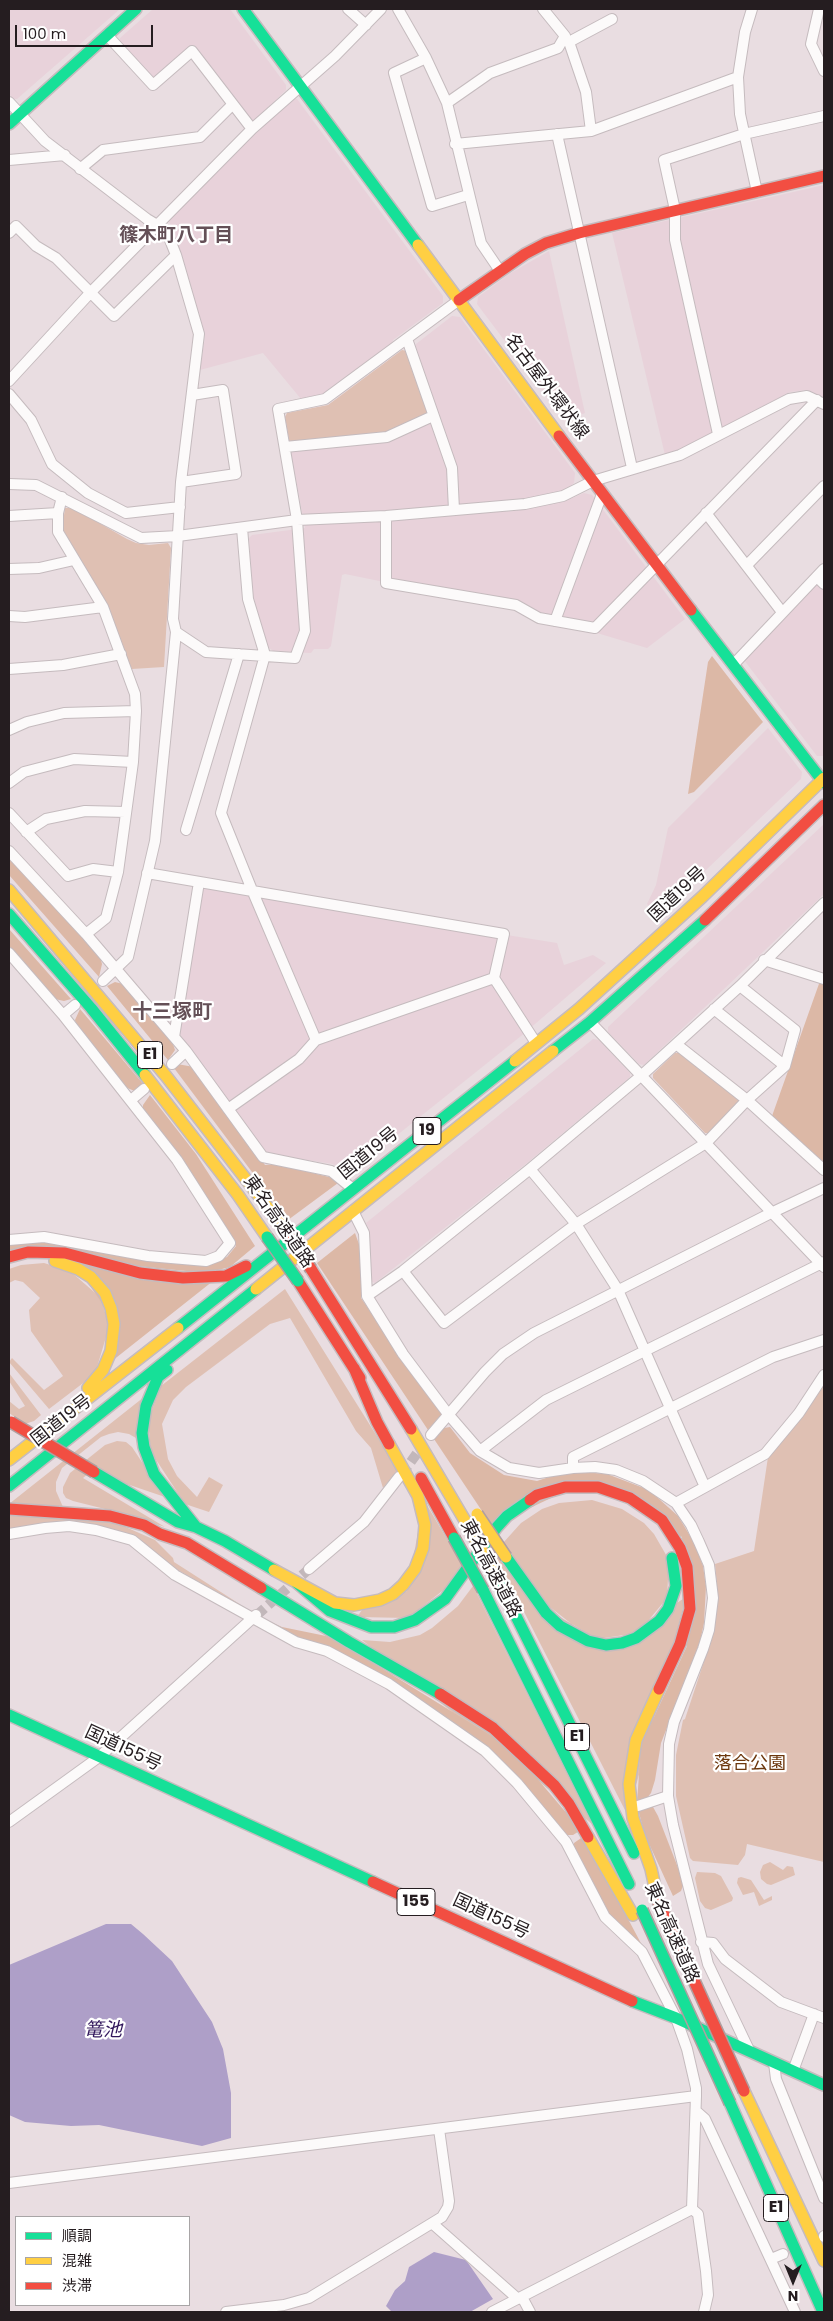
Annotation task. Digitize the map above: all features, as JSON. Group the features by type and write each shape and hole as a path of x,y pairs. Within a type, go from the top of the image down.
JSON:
{"main road":[{"path":"9,124 136,9"},
{"name":"名古屋外環状線","path":"243,9 602,494 823,780"},
{"path":"459,300 524,254 546,243 579,233 824,176"},
{"name":"国道19号","path":"9,1460 320,1217 579,1009 702,897 823,780"},
{"name":"国道19号","path":"9,1486 590,1022 716,911 824,805"},
{"name":"東名高速道路","path":"9,890 166,1076 283,1227 372,1365 467,1524 495,1574 658,1901 824,2261"},
{"name":"東名高速道路","path":"9,914 90,1008 238,1194 298,1281 406,1452 483,1590 730,2103 823,2312"},
{"path":"9,1257 28,1252 48,1252 84,1257 140,1273 183,1278 211,1278 226,1276 241,1270 305,1221 320,1217"},
{"path":"9,1265 30,1260 44,1260 60,1261 78,1269 91,1278 105,1293 111,1308 114,1324 111,1351 103,1370 93,1384 9,1451"},
{"path":"196,1527 154,1474 146,1458 142,1434 143,1419 151,1390 158,1377 272,1286 280,1271"},
{"path":"372,1365 414,1420 461,1491"},
{"path":"9,1423 26,1442 91,1474 178,1522 196,1527 297,1584 335,1603 354,1605 380,1600 393,1594 403,1585 415,1569 423,1548 425,1525 418,1496 377,1422 354,1368"},
{"path":"91,1474 167,1524 187,1543"},
{"path":"297,1584 330,1611 371,1627 394,1627 414,1620 445,1599 502,1522 536,1495 565,1487 598,1487 630,1498 662,1520 680,1548 686,1566 690,1589 690,1609 680,1644 636,1740 629,1784 633,1818 651,1870 658,1901"},
{"path":"312,1618 370,1637 394,1637 415,1631 451,1608 513,1522 539,1504 564,1496 597,1496 613,1501 629,1507 656,1527 671,1555 675,1569 676,1586 668,1609 649,1630 636,1638 622,1643 606,1645 588,1641 560,1626 546,1613 506,1557 474,1510"},
{"path":"9,1509 110,1516 144,1525 160,1534 187,1543 451,1700 493,1728 554,1785 569,1804 637,1912"},
{"name":"国道155号","path":"9,1715 650,2009 676,2018 824,2086"}],"street":[{"path":"348,9 366,25"},
{"path":"10,375 252,129 335,56 381,9"},
{"path":"398,9 426,58 447,103 455,144 481,243 500,271"},
{"path":"543,9 567,40 586,92 591,131"},
{"path":"752,9 745,32 738,77 740,114 757,192"},
{"path":"820,9 811,44 824,68"},
{"path":"447,103 490,73 558,48 567,40 612,19"},
{"path":"107,34 153,85 192,51 252,129"},
{"path":"426,58 394,73 432,206 468,195"},
{"path":"455,144 591,131 738,77"},
{"path":"9,102 45,141 168,235 176,255 199,334 181,482 173,619 176,632 154,841 128,957 103,981"},
{"path":"80,168 103,150 200,137 232,105"},
{"path":"718,434 675,240 675,210 664,160 744,134 824,116"},
{"path":"558,134 632,468"},
{"path":"9,160 65,155"},
{"path":"9,233 16,226 36,246 56,258 114,316 176,255"},
{"path":"176,632 206,652 296,658 305,631 297,520 278,409 325,399 459,300"},
{"path":"407,339 452,468 454,510"},
{"path":"181,482 236,474 223,390 192,395"},
{"path":"9,394 30,420 52,464 88,492 126,513 180,507"},
{"path":"9,484 36,485 141,538 178,536 297,520 386,516 525,504 564,496 594,481 680,455 789,399 807,396 821,402 706,512 595,628 539,618 516,605 386,582 386,516"},
{"path":"285,448 387,437 433,416"},
{"path":"747,565 824,486"},
{"path":"555,621 602,494"},
{"path":"62,497 58,513 58,532 103,607 135,694 136,711 133,762 118,872 106,918 86,934"},
{"path":"706,512 782,612"},
{"path":"9,516 58,513"},
{"path":"242,528 248,599 265,655 221,813 316,1040"},
{"path":"9,569 39,568 74,560"},
{"path":"734,664 782,612 822,577"},
{"path":"9,616 25,617 103,607"},
{"path":"9,669 63,665 121,654"},
{"path":"186,830 239,654"},
{"path":"9,730 27,722 64,713 136,711"},
{"path":"9,782 24,772 74,759 133,762"},
{"path":"26,832 46,819 85,811 126,812"},
{"path":"9,814 68,876 93,869 118,872"},
{"path":"9,851 86,934 174,1036 263,1157 331,1171 353,1189"},
{"path":"147,873 504,934 494,978 536,1043"},
{"path":"174,1036 199,882"},
{"path":"367,1296 403,1271 530,1169 642,1075 740,986 764,960 824,903"},
{"path":"9,953 64,1014 177,1160 230,1243 219,1256 206,1261 182,1260 121,1252 44,1237 9,1240"},
{"path":"764,960 824,980"},
{"path":"228,1109 299,1059 316,1040 494,978"},
{"path":"403,1271 444,1323 576,1224 706,1143 747,1100 785,1066 795,1030 740,986"},
{"path":"64,1014 75,1005"},
{"path":"714,1009 785,1066"},
{"path":"480,1450 546,1400 823,1264 590,1022"},
{"path":"676,1044 747,1100 824,1170"},
{"path":"172,1064 186,1051"},
{"path":"131,1100 144,1089"},
{"path":"530,1169 576,1224 618,1290 705,1487"},
{"path":"431,1434 484,1372 503,1354 534,1333 771,1212 824,1188"},
{"path":"353,1211 364,1233 367,1296 403,1354 448,1414 480,1450 509,1468 539,1473 595,1467 616,1470 643,1481 676,1503 691,1525 709,1565 713,1598 709,1630 704,1650 674,1722 669,1744 668,1796 701,1942 708,1964 749,2051"},
{"path":"573,1468 573,1457 774,1357 824,1340"},
{"path":"676,1503 766,1454 799,1413 824,1375"},
{"path":"309,1569 364,1522 399,1477"},
{"path":"9,1534 70,1526 96,1530 132,1540 175,1575 254,1617 296,1642 328,1651 389,1684 485,1751 516,1783 566,1842 605,1917 642,1952 676,2018 687,2049 696,2088 692,2209"},
{"path":"9,1822 99,1757 254,1617"},
{"path":"638,1806 668,1796"},
{"path":"566,1842 582,1833"},
{"path":"701,1942 713,1943 725,1959 782,2002 819,2016 793,2071"},
{"path":"774,2062 776,2079 824,2198"},
{"path":"9,2183 696,2096"},
{"path":"696,2111 705,2119 795,2312"},
{"path":"226,2312 284,2305 309,2298 442,2217 448,2207 439,2129"},
{"path":"492,2312 692,2209"},
{"path":"692,2209 698,2214 706,2271 708,2295 704,2312"},
{"path":"433,2224 520,2298 530,2312"},
{"path":"771,2258 783,2254"}],"shaded area":[{"path":"9,9 120,9 17,99 13,99 9,94"},
{"path":"153,9 230,9 286,85 286,90 254,121 250,120 194,45 156,78 152,78 120,42 120,38"},
{"path":"292,98 297,99 443,296 443,303 393,340 392,345 324,394 301,399 263,353 200,370 205,337 174,231 168,220"},
{"path":"824,185 824,398 806,390 790,392 687,447 665,455 612,233"},
{"path":"549,251 585,413 565,421 477,304 478,297 509,274"},
{"path":"452,316 460,317 575,473 574,483 562,493 526,502 458,506 414,348 416,344"},
{"path":"428,422 433,424 448,469 449,515 514,511 565,501 584,493 592,495 685,619 647,648 597,633 591,624 345,574 342,575 331,646 328,649 314,649 311,653 273,651 268,647 253,599 249,538 252,535 305,528 291,453 293,450"},
{"path":"815,584 819,584 824,589 824,756 817,756 744,660 744,656"},
{"path":"712,656 763,722 694,792 688,794 708,662"},
{"path":"768,728 802,772 801,779 657,917 647,904 656,885 668,828"},
{"path":"824,824 824,894 644,1065 639,1064 608,1032 608,1027"},
{"path":"9,855 100,957 102,964 99,977 9,875"},
{"path":"206,887 557,943 564,965 593,955 606,963 521,1036 346,1176 333,1164 268,1154 259,1146 179,1033 203,889"},
{"path":"9,929 71,999 64,1001 55,999 9,946"},
{"path":"820,981 824,982 824,1163 772,1116"},
{"path":"115,982 127,985 171,1038 175,1050 168,1060 107,986"},
{"path":"80,1009 144,1085 137,1092 125,1087 76,1025 75,1020"},
{"path":"593,1039 599,1040 630,1073 630,1077 527,1163 375,1283 370,1281 369,1229 366,1223"},
{"path":"177,1064 194,1067 265,1165 277,1164 333,1178 338,1183 288,1220 174,1068"},
{"path":"150,1095 196,1154 255,1246 230,1267 206,1273 9,1253 9,1244 39,1242 88,1248 173,1264 209,1264 227,1257 236,1246 190,1173 143,1110 143,1105"},
{"path":"355,1233 361,1250 361,1298 442,1414 428,1430 317,1263"},
{"path":"72,1260 213,1281 112,1361 120,1329"},
{"path":"450,1427 470,1453 504,1475 537,1481 552,1476 582,1472 607,1474 649,1490 678,1516 695,1544 703,1566 706,1586 704,1623 699,1646 661,1743 655,1780 651,1793 647,1798 637,1803 641,1745 687,1646 682,1537 589,1480 492,1526 434,1439 444,1428"},
{"path":"262,1618 282,1627 326,1636 339,1642 511,1748 581,1830 573,1835 566,1835 518,1779 391,1682 296,1640"},
{"path":"645,1805 653,1807 658,1816 684,1883 681,1891 673,1896 645,1835 638,1809"},
{"path":"584,1836 644,1949 610,1918 573,1850 574,1843"}],"green space":[{"path":"402,350 407,351 427,410 426,415 386,434 292,442 289,440 285,417 287,413 328,405"},
{"path":"65,508 73,508 136,543 149,545 168,543 171,548 164,667 132,669 62,530"},
{"path":"675,1053 680,1053 740,1099 740,1103 710,1133 705,1133 653,1078 653,1074"},
{"path":"44,1263 70,1271 101,1298 109,1327 95,1374 49,1409 9,1362 12,1358 44,1390 63,1376 31,1331 29,1310 40,1298 23,1282 15,1280 9,1283 9,1269 21,1265"},
{"path":"285,1289 398,1470 383,1488 371,1448 356,1431 290,1318 270,1324 186,1387 173,1400 162,1424 168,1459 177,1476 197,1497 209,1477 223,1485 209,1512 185,1504 151,1452 148,1421 161,1386"},
{"path":"9,1373 41,1415 34,1421 25,1424 9,1413 9,1401 19,1409 25,1406 9,1381"},
{"name":"落合公園","path":"824,1382 824,1862 747,1844 745,1855 738,1865 693,1861 690,1858 676,1796 676,1755 683,1720 685,1719 714,1631 718,1599 715,1564 754,1551 768,1457"},
{"path":"144,1397 136,1438 129,1434 118,1432 101,1437 62,1468 56,1482 56,1491 63,1507 9,1504"},
{"path":"117,1441 126,1442 132,1447 165,1497 112,1479 95,1468 83,1478 165,1527 125,1514 73,1501 66,1498 63,1493 63,1487 70,1473 105,1445"},
{"path":"424,1500 462,1565 446,1588 408,1618 357,1617 362,1610 407,1591"},
{"path":"592,1500 622,1509 644,1523 654,1534 669,1560 667,1598 638,1633 597,1639 555,1614 503,1543 521,1523 542,1509 559,1503"},
{"path":"9,1515 112,1521 155,1540 173,1558 174,1562 252,1612 97,1527 9,1531"},
{"path":"487,1539 519,1583 605,1650 686,1597 628,1816"},
{"path":"473,1586 592,1824 362,1640 390,1642 420,1635 432,1628 458,1606"},
{"path":"770,1862 783,1870 787,1866 793,1867 795,1875 771,1885 767,1884 761,1879 760,1872 763,1865"},
{"path":"697,1872 715,1873 721,1876 733,1898 732,1901 711,1910 705,1908 700,1901 695,1878"},
{"path":"738,1878 751,1880 764,1900 772,1896 772,1900 759,1906 754,1892 743,1895 737,1883"}],"water":[{"name":"篭池","path":"106,1924 131,1924 143,1934 172,1961 212,2022 223,2049 231,2093 231,2138 202,2146 99,2125 71,2126 25,2122 9,2115 9,1965"},
{"path":"434,2252 466,2260 493,2299 470,2312 392,2312 386,2306 395,2290 405,2281 409,2267"}],"tunnel":[{"path":"402,1474 423,1445"},
{"path":"257,1615 309,1569"}],"traffic: fast":[{"path":"9,124 136,9"},
{"path":"243,9 418,245"},
{"path":"691,610 824,783"},
{"path":"9,914 91,1008 145,1075"},
{"path":"553,1051 590,1022 705,920"},
{"path":"178,1328 515,1061"},
{"path":"267,1237 298,1281"},
{"path":"9,1486 256,1289"},
{"path":"167,1370 158,1377 146,1406 142,1433 144,1447 154,1474 196,1527"},
{"path":"94,1472 178,1522 196,1527 225,1541 274,1570"},
{"path":"297,1583 330,1611 371,1627 394,1627 415,1620 445,1599 497,1527 507,1516 530,1500"},
{"path":"454,1538 483,1590"},
{"path":"506,1557 546,1613 560,1626 588,1641 606,1645 622,1643 636,1638 659,1621 668,1609 676,1586 672,1558"},
{"path":"495,1574 634,1853"},
{"path":"261,1588 349,1642 440,1694"},
{"path":"483,1590 629,1884"},
{"path":"9,1715 373,1882"},
{"path":"642,1910 730,2103"},
{"path":"632,2001 676,2018 824,2085"},
{"path":"730,2103 823,2312"}],"traffic: slow":[{"path":"418,245 559,436"},
{"path":"515,1061 579,1009 702,897 824,778"},
{"path":"9,890 166,1076 283,1227"},
{"path":"256,1289 553,1051"},
{"path":"145,1075 238,1195 267,1237"},
{"path":"55,1261 78,1269 91,1277 105,1293 111,1308 114,1324 111,1351 103,1370 88,1388"},
{"path":"9,1460 178,1328"},
{"path":"411,1429 467,1524"},
{"path":"274,1570 335,1603 354,1605 380,1600 393,1594 403,1585 415,1569 423,1548 425,1525 418,1496 389,1444"},
{"path":"477,1514 506,1557"},
{"path":"467,1524 495,1574"},
{"path":"658,1901 651,1869 633,1818 629,1784 636,1740 659,1689"},
{"path":"588,1837 633,1915"},
{"path":"744,2091 824,2261"}],"traffic: jam":[{"path":"459,300 525,254 546,243 579,233 824,176"},
{"path":"559,436 691,610"},
{"path":"705,920 824,805"},
{"path":"283,1227 311,1269"},
{"path":"9,1257 28,1252 65,1253 140,1273 183,1278 226,1276 246,1266"},
{"path":"311,1269 411,1429"},
{"path":"298,1281 360,1378"},
{"path":"354,1368 377,1422 389,1444"},
{"path":"11,1422 94,1472"},
{"path":"421,1478 454,1538"},
{"path":"530,1500 537,1495 565,1487 598,1487 630,1498 662,1520 680,1548 687,1567 690,1609 680,1644 659,1689"},
{"path":"9,1509 110,1516 144,1525 160,1534 187,1543 261,1588"},
{"path":"440,1694 493,1728 554,1785 569,1804 588,1837"},
{"path":"373,1882 632,2001"},
{"path":"658,1901 744,2091"}],"district":[{"name":"篠木町八丁目","path":"176,236"},
{"name":"十三塚町","path":"172,1013"}]}
